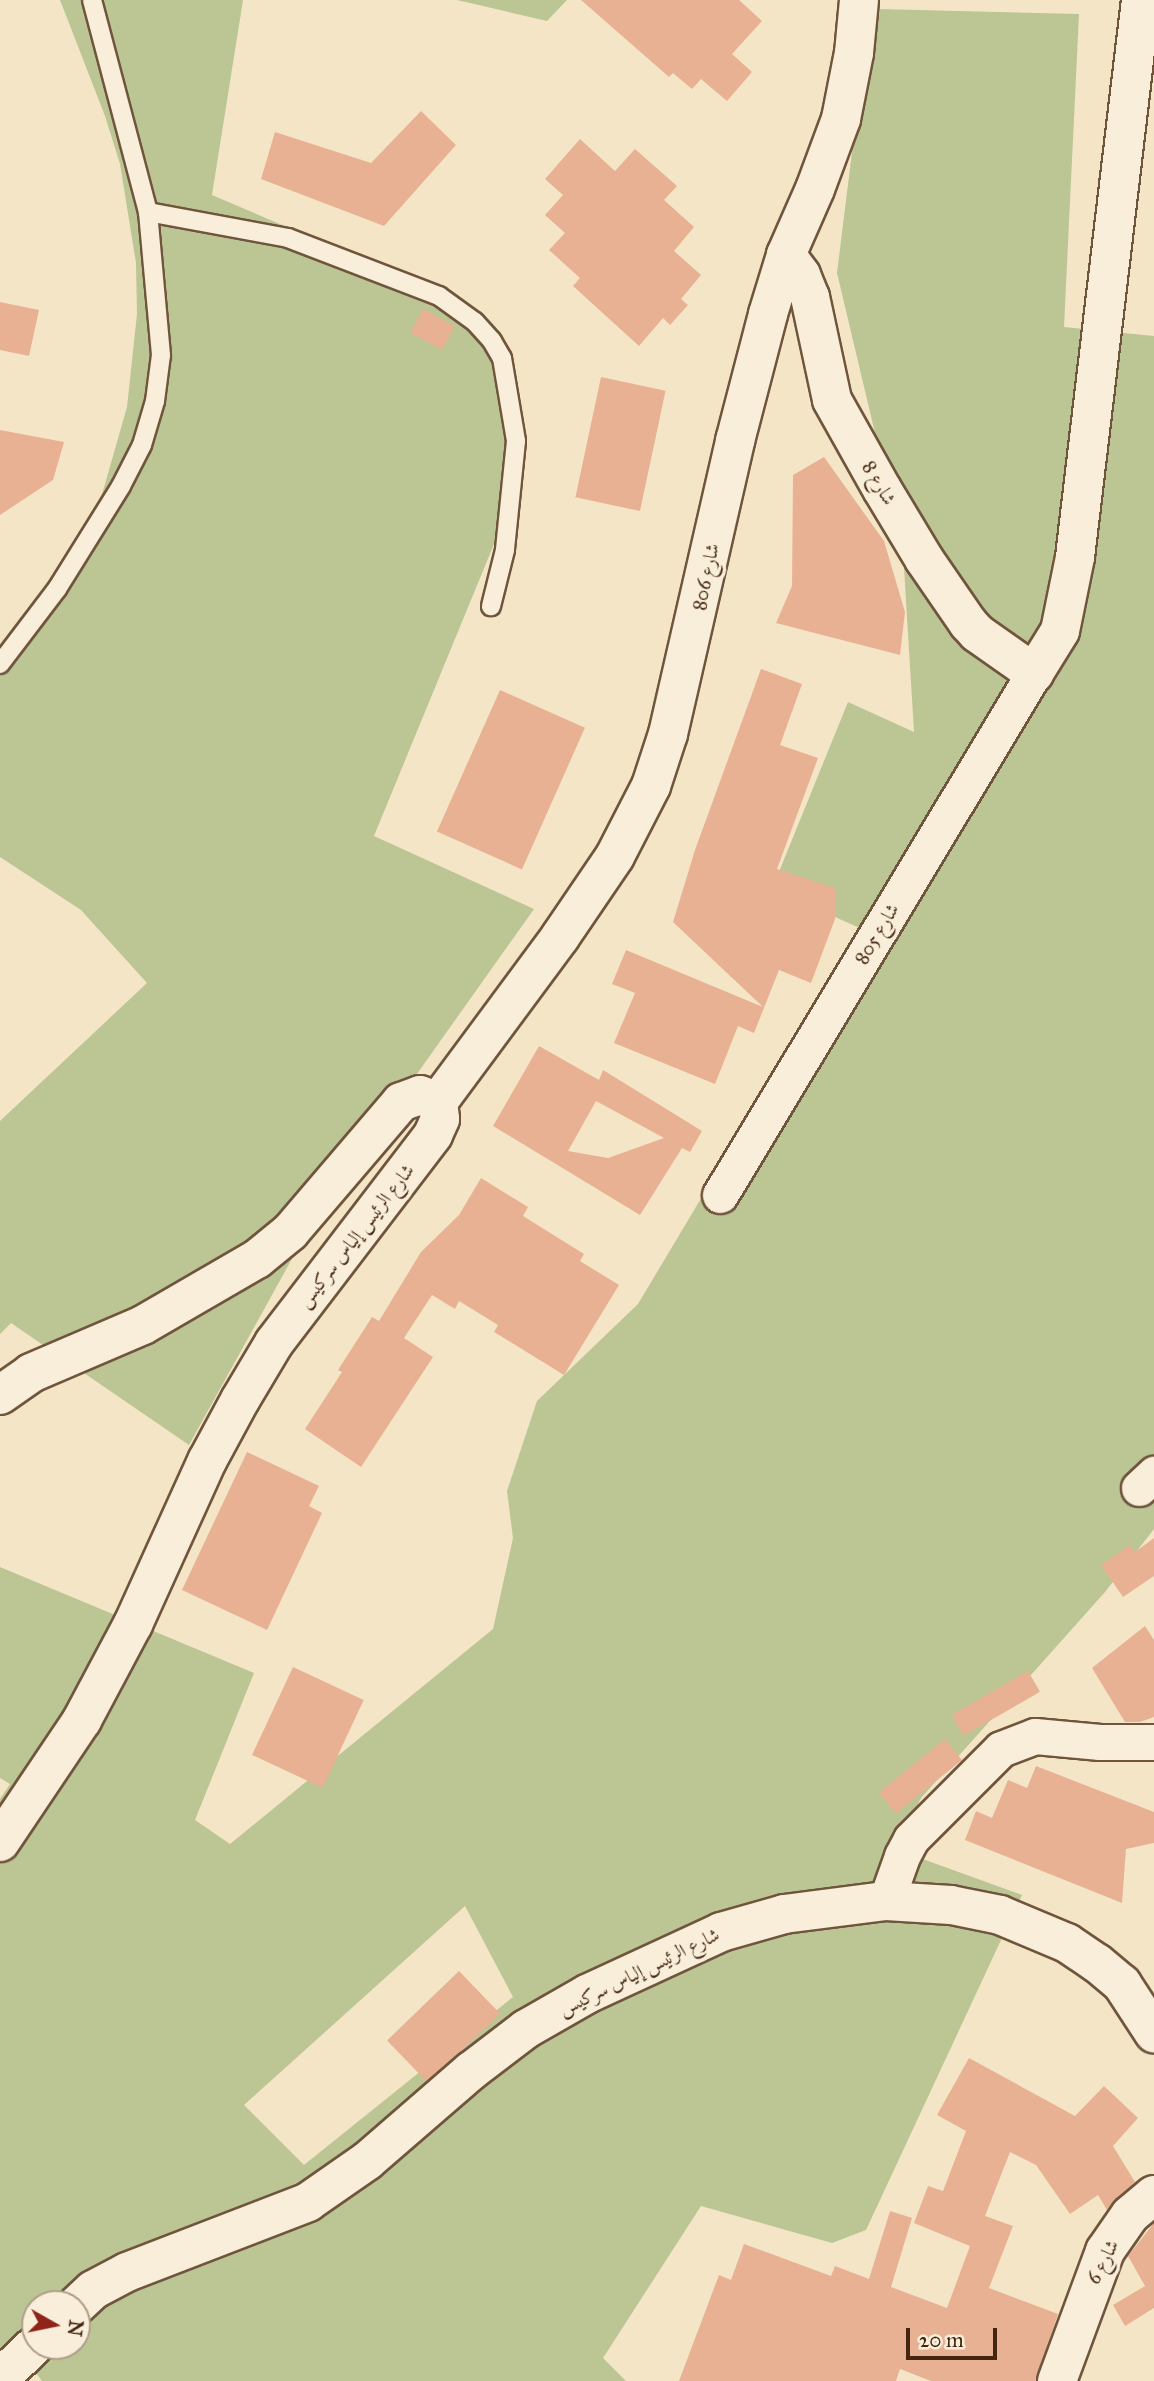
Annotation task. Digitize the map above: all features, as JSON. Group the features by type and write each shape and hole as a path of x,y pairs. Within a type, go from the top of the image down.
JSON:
{"main road":[{"name":"شارع 806","path":"438,1102 561,937 615,856 651,786 668,734 735,441 786,255 815,189 841,119 854,53 859,0"},
{"path":"1034,673 1060,631 1074,557 1141,0"},
{"name":"شارع 8","path":"786,255 801,275 810,297 832,400 882,489 924,559 968,623 977,633 1034,673"},
{"path":"0,1395 31,1373 143,1325 257,1259 290,1232 401,1102 421,1096 438,1102"},
{"name":"شارع الرئيس إلياس سركيس","path":"0,1842 82,1720 132,1624 207,1461 240,1400 281,1333 433,1135 440,1119 438,1102"},
{"name":"شارع الرئيس إلياس سركيس","path":"91,2292 127,2272 308,2202 367,2161 471,2071 526,2029 587,1994 721,1932 783,1914 886,1901 951,1906 1000,1915 1068,1943 1122,1984 1154,2033"},
{"name":"شارع 6","path":"1057,2381 1105,2251 1130,2215 1154,2195"},
{"path":"0,2378 21,2358"}],"street":[{"name":"شارع 805","path":"720,1195 1034,673"},
{"path":"886,1901 911,1839 1001,1749 1035,1736 1100,1742 1154,1742"}],"lane":[{"path":"0,664 57,589 121,486 142,445 155,401 161,355 148,212 92,0"},
{"path":"148,212 288,238 439,296 475,322 492,341 505,369 516,441 505,550 491,606"}],"green space":[{"path":"60,0 243,0 212,195 415,282 477,335 504,384 512,412 501,527 374,836 534,909 314,1219 189,1445 11,1323 0,1334 0,1121 147,983 81,910 0,857 0,663 86,531 103,491 127,407 137,314 136,263 120,164 105,116"},
{"path":"457,0 567,0 547,21"},
{"path":"878,9 1079,14 1064,327 1154,336 1154,1529 1105,1592 921,1798 895,1849 1022,1895 866,2230 832,2243 701,2206 603,2358 626,2381 42,2381 27,2360 91,2360 91,2290 21,2290 21,2360 24,2360 0,2375 0,1799 10,1784 0,1778 0,1567 254,1673 195,1820 230,1844 493,1629 513,1538 507,1491 537,1401 638,1304 862,929 772,889 848,702 914,732 903,551 837,273 854,136","holes":["465,1906 513,1997 304,2165 244,2105"]}],"building":[{"path":"581,0 739,0 762,21 732,54 752,72 727,101 701,79 692,89 673,73 669,77"},
{"path":"421,111 456,145 384,226 261,179 275,132 371,163"},
{"path":"580,139 615,171 635,149 677,186 664,200 694,227 674,251 701,275 681,299 688,305 670,325 663,318 639,346 573,286 580,278 549,250 565,233 545,215 563,195 545,179"},
{"path":"0,302 39,310 29,356 0,350"},
{"path":"423,309 455,326 442,350 410,333"},
{"path":"601,377 666,391 640,511 575,497"},
{"path":"0,430 64,442 53,480 0,515"},
{"path":"824,457 884,541 905,612 900,655 776,623 792,586 793,475"},
{"path":"761,669 802,684 780,745 818,758 777,869 835,888 835,919 811,983 779,970 754,1033 738,1026 715,1084 614,1043 635,993 612,984 626,950 763,1007 673,922 695,850"},
{"path":"500,690 585,728 522,869 437,832"},
{"path":"539,1046 599,1080 603,1070 702,1131 690,1152 682,1148 640,1215 493,1126","holes":["596,1101 664,1138 608,1158 568,1151"]},
{"path":"481,1178 528,1207 523,1216 584,1254 580,1261 619,1285 564,1375 494,1332 498,1325 459,1301 455,1309 432,1295 404,1338 433,1357 361,1467 305,1429 342,1372 338,1370 372,1317 379,1321 421,1252 459,1215"},
{"path":"247,1452 319,1486 309,1506 322,1513 267,1630 182,1590"},
{"path":"1154,1538 1154,1576 1123,1597 1101,1565 1130,1545 1135,1552"},
{"path":"1145,1626 1154,1640 1154,1717 1140,1722 1125,1722 1092,1668"},
{"path":"293,1667 364,1700 323,1788 252,1755"},
{"path":"1028,1671 1040,1692 964,1736 952,1715"},
{"path":"945,1739 962,1760 896,1813 879,1792"},
{"path":"1036,1766 1154,1812 1154,1843 1126,1849 1122,1903 965,1840 976,1811 992,1818 1008,1780 1027,1788"},
{"path":"459,1971 500,2013 428,2083 387,2040"},
{"path":"969,2058 1075,2116 1104,2086 1138,2118 1113,2146 1135,2182 1107,2210 1098,2195 1070,2214 1036,2165 1010,2152 985,2216 1013,2226 989,2288 1058,2314 1036,2381 931,2381 900,2369 896,2381 679,2381 719,2275 731,2280 744,2244 831,2276 835,2266 869,2279 890,2211 912,2218 891,2287 947,2308 970,2246 914,2223 928,2186 943,2191 966,2131 937,2115"},
{"path":"1154,2223 1154,2308 1125,2326 1113,2305 1145,2286 1128,2256"}]}
